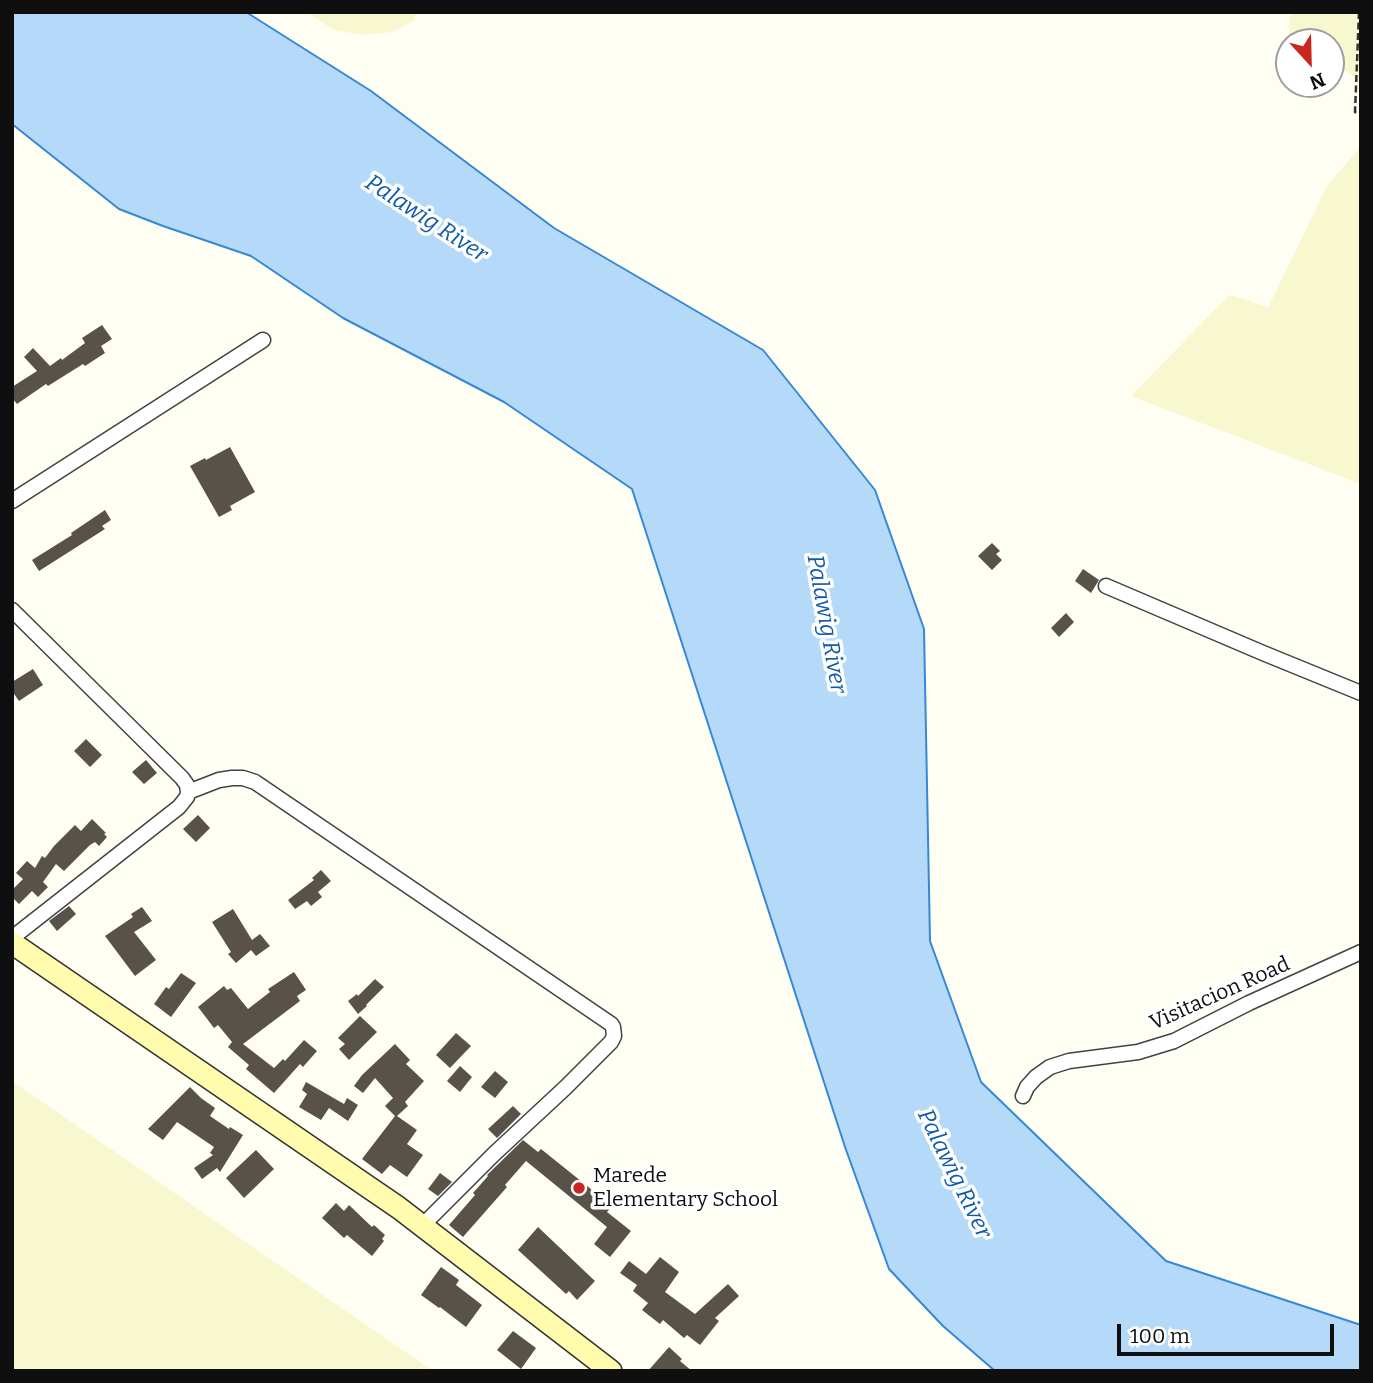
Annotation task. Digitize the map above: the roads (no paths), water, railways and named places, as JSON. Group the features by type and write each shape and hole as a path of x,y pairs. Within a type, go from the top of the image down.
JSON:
{"street":[{"path":"12,501 263,340"},
{"path":"1106,586 1361,693"},
{"path":"12,610 182,778 188,792 180,807 12,941 399,1208 611,1371"},
{"path":"188,792 232,778 255,782 613,1027 614,1036 611,1042 422,1226"},
{"name":"Visitacion Road","path":"1023,1096 1027,1087 1050,1068 1069,1061 1138,1052 1174,1041 1361,952"}],"water":[{"name":"Palawig River","path":"12,12 246,12 371,91 554,228 763,350 875,490 924,629 930,941 981,1082 1166,1261 1361,1325 1361,1371 995,1371 943,1326 889,1269 845,1147 632,489 504,402 343,318 251,256 119,209 12,124"}],"place":[{"name":"Marede Elementary School","path":"579,1188"}]}
